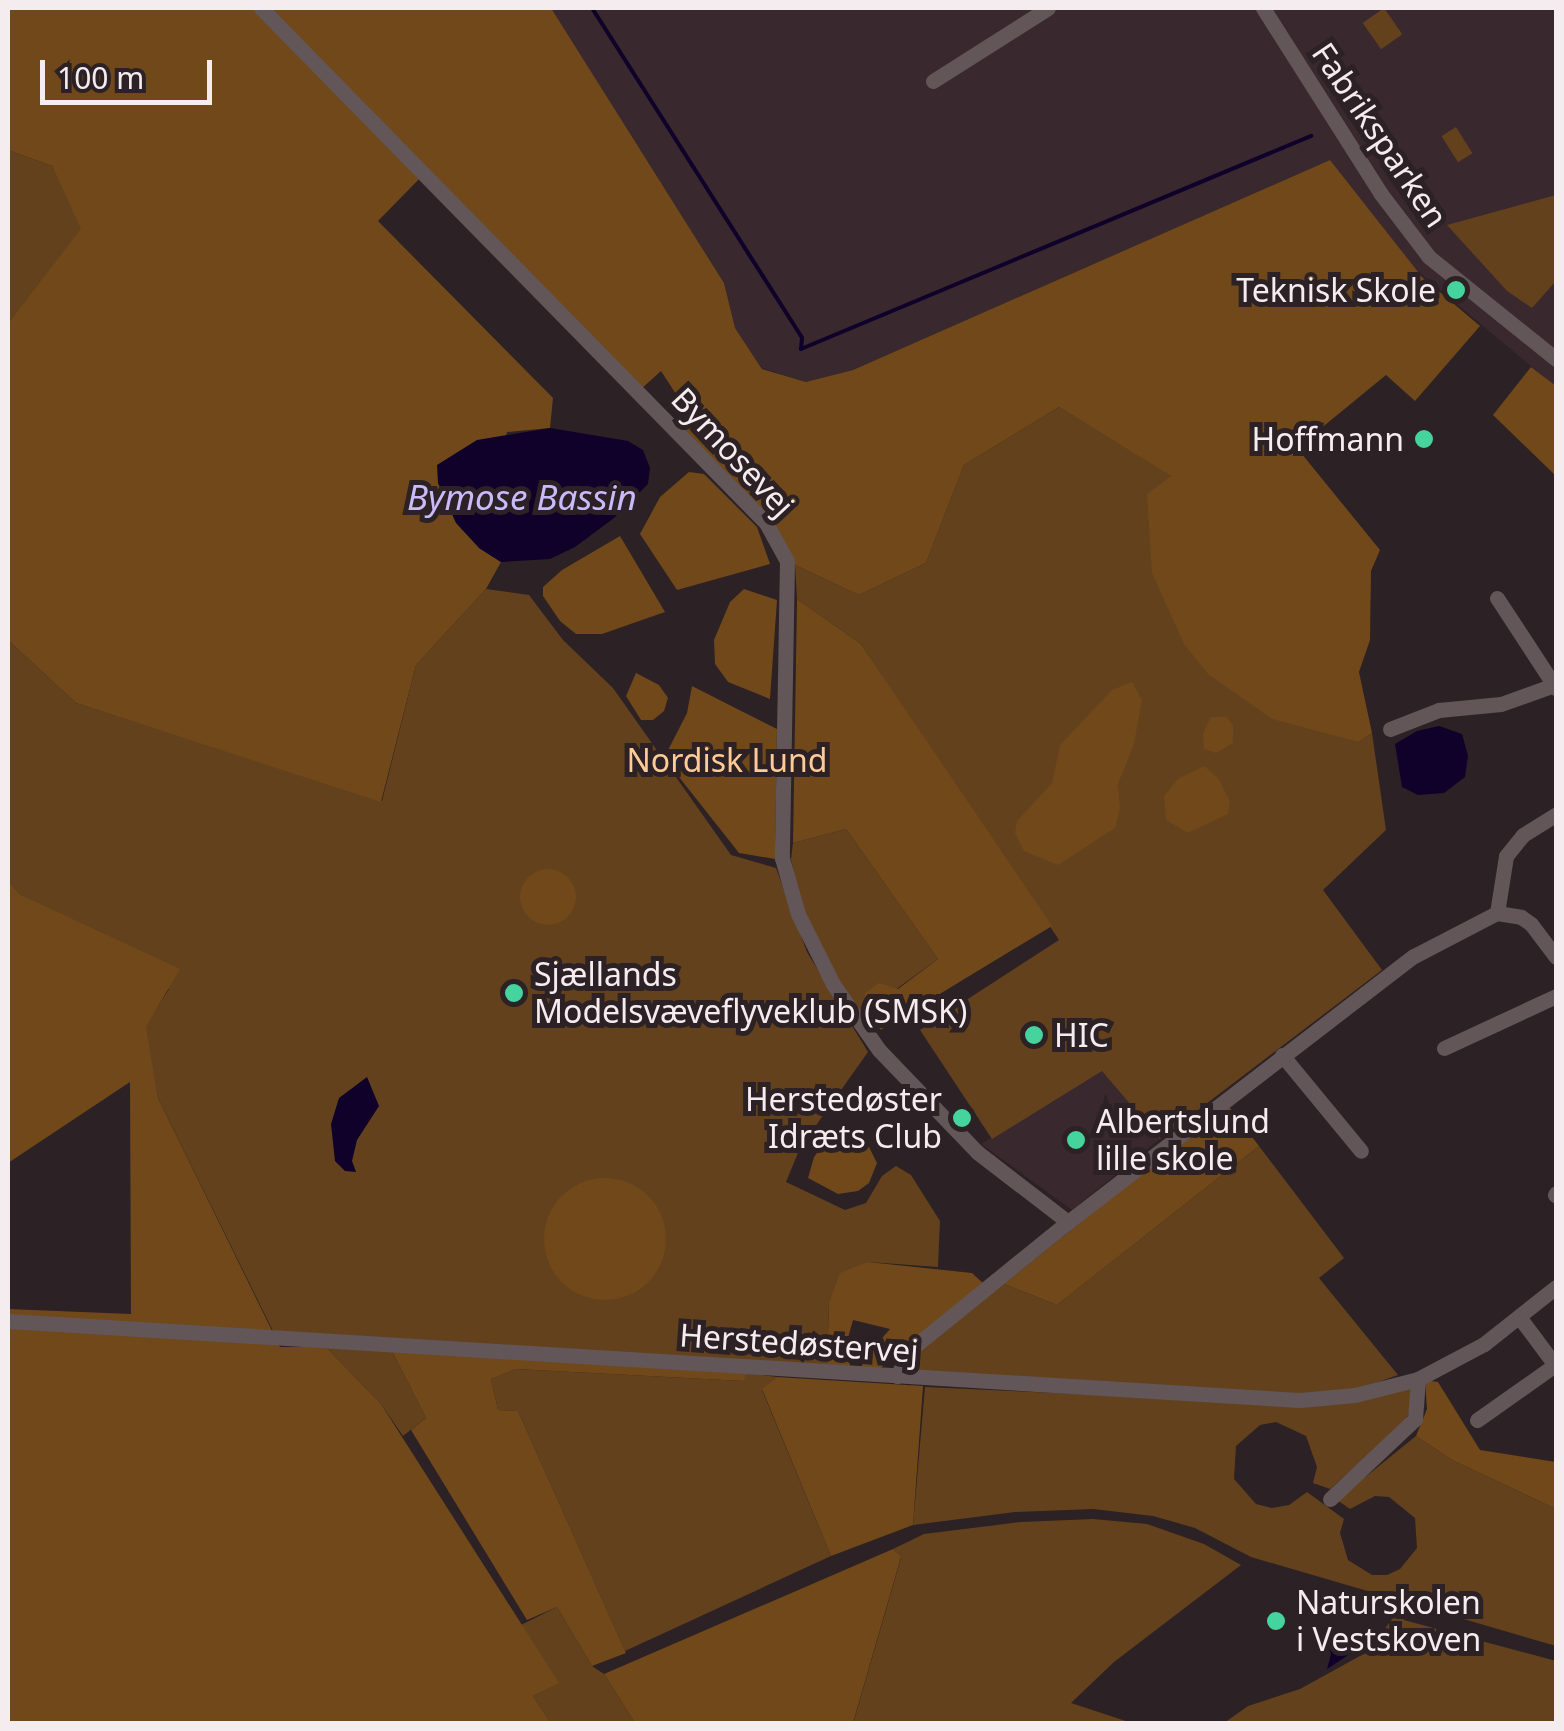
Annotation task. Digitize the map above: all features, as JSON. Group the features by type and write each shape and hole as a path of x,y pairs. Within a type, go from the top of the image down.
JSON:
{"street":[{"name":"Bymosevej","path":"260,8 766,523 787,561 782,858 798,914 833,984 879,1050 977,1152 1068,1222"},
{"path":"933,81 1048,8"},
{"name":"Fabriksparken","path":"1263,8 1381,194 1430,257 1556,360"},
{"path":"1390,728 1429,713 1501,704 1555,687 1497,598"},
{"path":"1497,914 1506,856 1523,834 1556,814"},
{"path":"896,1376 911,1349 1068,1222 1414,956 1497,914 1521,917 1531,924 1556,957"},
{"path":"1444,1048 1556,997"},
{"path":"1282,1056 1361,1151"},
{"name":"Herstedøstervej","path":"8,1321 1300,1400 1354,1395 1418,1379 1484,1344 1556,1286"},
{"path":"1478,1420 1556,1365 1520,1318"},
{"path":"1330,1499 1415,1419 1418,1379"}],"shaded area":[{"path":"551,8 1556,8 1556,387 1409,264 1330,160 853,370 806,382 762,368 735,328 724,283"},
{"path":"1384,8 1402,34 1381,49 1363,23"},
{"path":"1456,127 1472,153 1458,162 1442,136"},
{"path":"8,150 52,166 82,229 8,323"},
{"path":"1556,195 1556,281 1532,308 1507,291 1447,225"},
{"path":"1059,407 1172,476 1359,742 1372,733 1386,830 1323,890 1382,970 1160,1139 1102,1071 992,1139 920,1030 1059,940 861,644 797,599 795,565 859,595 926,563 964,465"},
{"path":"486,589 529,595 563,640 613,688 731,855 776,868 807,952 868,1052 800,1148 786,1182 845,1210 866,1203 882,1176 896,1166 911,1175 940,1221 938,1267 868,1262 829,1303 827,1365 273,1331 158,1098 145,1027 169,989 21,895 8,881 8,640 76,703 382,801 416,665"},
{"path":"846,829 938,959 862,1014 837,980 802,911 791,859 793,843"},
{"name":"Albertslund lille skole","path":"1102,1070 1160,1139 1072,1210 981,1144"},
{"path":"1259,1146 1344,1258 1319,1278 1398,1375 1356,1390 1300,1394 925,1373 913,1368 914,1355 1004,1284 1057,1305"},
{"path":"326,1347 392,1351 426,1418 403,1436 381,1404"},
{"path":"516,1369 742,1381 747,1373 777,1377 762,1390 831,1556 625,1651 518,1411 498,1410 491,1379"},
{"path":"925,1387 1300,1404 1411,1387 1414,1405 1404,1422 1330,1489 1313,1483 1317,1467 1306,1436 1276,1422 1260,1425 1236,1446 1234,1479 1256,1504 1272,1508 1289,1505 1307,1492 1344,1519 1340,1533 1348,1560 1372,1575 1387,1575 1400,1569 1417,1548 1415,1518 1389,1497 1375,1496 1350,1509 1337,1500 1416,1436 1452,1460 1556,1509 1556,1646 1251,1557 1195,1528 1153,1516 1093,1509 1015,1512 913,1525"},
{"path":"1093,1519 1147,1524 1204,1544 1241,1565 1114,1662 1071,1703 1132,1723 853,1724 901,1558 893,1549 924,1534 1021,1522"},
{"path":"557,1607 592,1666 604,1674 635,1723 551,1723 533,1696 558,1683 521,1625"},
{"path":"1397,1612 1404,1620 1556,1661 1556,1723 1224,1723 1248,1706 1300,1689 1369,1651"}],"green space":[{"path":"8,8 551,8 724,283 735,328 762,369 806,382 853,370 1330,160 1422,277 1480,326 1415,401 1386,375 1297,448 1380,550 1371,571 1370,640 1359,672 1372,733 1359,742 1272,719 1208,674 1184,644 1152,573 1147,494 1171,476 1059,407 964,465 926,563 859,595 795,565 675,426 687,411 661,371 640,390 427,171 378,221 553,398 550,428 507,432 479,548 501,562 486,589 416,665 381,802 76,703 8,640 8,323 81,229 52,166 8,150"},
{"path":"1531,367 1556,386 1556,476 1493,415"},
{"path":"689,472 704,474 757,527 770,564 677,590 640,534 660,497"},
{"path":"620,536 665,612 602,634 576,634 560,621 543,596 543,587 562,570"},
{"name":"Nordisk Lund","path":"744,589 777,600 770,699 728,682 715,664 714,640 730,602"},
{"path":"797,599 861,644 1052,926 877,1032 862,1014 865,993 879,983 898,989 938,959 846,829 793,843"},
{"name":"Nordisk Lund","path":"636,673 659,685 668,698 664,711 653,720 641,720 626,696"},
{"path":"1132,682 1142,700 1134,744 1118,784 1120,808 1115,828 1058,865 1024,851 1015,833 1017,821 1052,783 1060,745 1112,690"},
{"name":"Nordisk Lund","path":"692,686 777,729 775,859 739,853 664,758 687,713"},
{"path":"1211,717 1227,717 1233,726 1233,743 1216,753 1204,749 1203,733"},
{"path":"1204,766 1218,778 1230,801 1228,814 1188,833 1166,820 1164,796 1178,779"},
{"path":"548,869 568,877 576,897 568,917 548,925 528,917 520,897 528,877"},
{"path":"8,881 21,895 180,969 146,1027 158,1098 280,1347 326,1347 381,1404 559,1683 533,1696 551,1723 8,1723 8,1309 131,1314 130,1082 8,1163"},
{"path":"1227,1104 1259,1146 1057,1305 1004,1284"},
{"path":"849,1126 867,1143 877,1163 869,1183 858,1191 838,1194 808,1178 814,1157 830,1135"},
{"path":"605,1178 628,1183 648,1196 661,1216 666,1239 661,1262 648,1282 628,1295 605,1300 582,1295 562,1282 549,1262 544,1239 549,1216 562,1196 582,1183"},
{"path":"868,1262 972,1273 985,1285 878,1370 861,1369 864,1359 890,1329 853,1320 846,1345 851,1370 827,1365 829,1303 840,1273"},
{"path":"392,1351 747,1373 743,1381 516,1369 491,1379 498,1410 518,1411 626,1653 592,1666 557,1607 527,1620 411,1430 426,1418"},
{"path":"777,1377 923,1386 913,1525 831,1556 762,1389"},
{"path":"1425,1380 1438,1382 1480,1450 1556,1462 1556,1509 1452,1460 1416,1436 1427,1409"},
{"path":"893,1549 901,1557 853,1723 635,1723 604,1674"}],"water":[{"name":"Bymose Bassin","path":"550,428 628,441 643,450 650,468 648,484 614,518 575,547 550,559 501,562 479,548 456,523 438,483 437,465 477,440"},
{"path":"1439,726 1462,734 1468,756 1465,777 1444,793 1418,795 1402,787 1395,744 1417,731"},
{"path":"367,1077 379,1106 357,1140 352,1161 356,1172 345,1171 335,1161 331,1124 339,1098"},
{"path":"1340,1629 1361,1636 1365,1644 1327,1669 1331,1654 1326,1639"}],"waterway":[{"path":"592,8 802,338 801,349 1311,136"}],"place":[{"name":"Teknisk Skole","path":"1456,290"},
{"name":"Hoffmann","path":"1424,439"},
{"name":"Sjællands Modelsvæveflyveklub (SMSK)","path":"514,993"},
{"name":"HIC","path":"1034,1035"},
{"name":"Herstedøster Idræts Club","path":"962,1118"},
{"name":"Albertslund lille skole","path":"1076,1140"},
{"name":"Naturskolen i Vestskoven","path":"1276,1621"}]}
